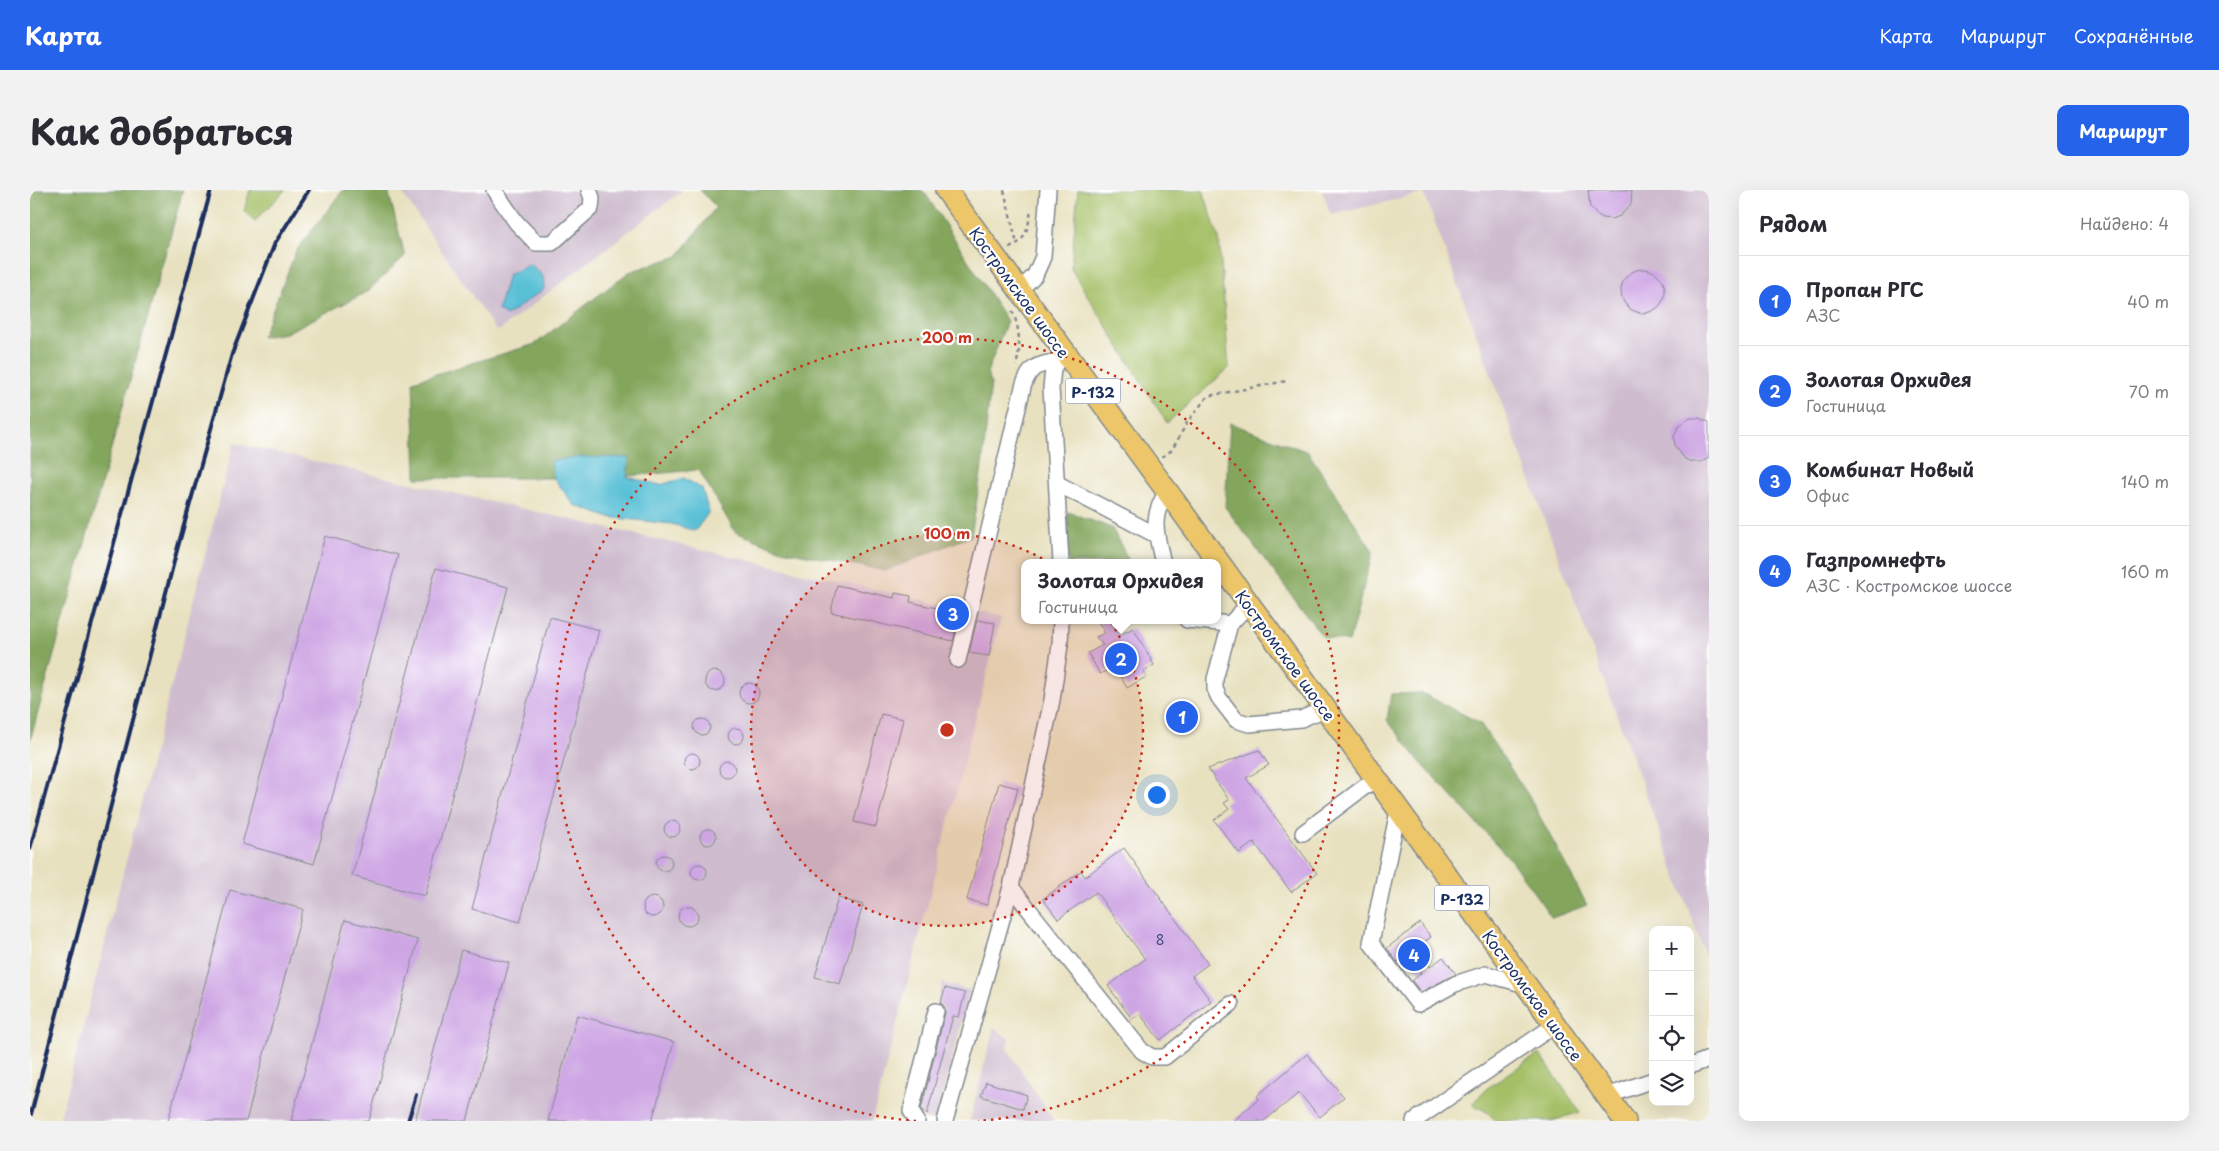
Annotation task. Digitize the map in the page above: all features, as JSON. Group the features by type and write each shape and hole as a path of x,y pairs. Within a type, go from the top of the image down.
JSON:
{"highway":[{"name":"Костромское шоссе","path":"946,190 1015,300 1149,466 1217,559"},
{"name":"Костромское шоссе","path":"1221,564 1398,811 1625,1121"}],"street":[{"path":"494,190 516,222 536,242 544,243 552,243 591,208 592,198 589,190"},
{"path":"1015,300 1035,274 1043,257 1048,190"},
{"path":"1060,356 1053,369 1051,388 1061,559"},
{"path":"958,660 1022,387 1032,369 1037,365 1060,356"},
{"path":"1058,484 1156,534"},
{"path":"1163,559 1156,534 1155,519 1158,505 1168,491"},
{"path":"1250,604 1230,624 1215,679 1215,689 1219,698 1236,720 1249,724 1301,719 1325,709"},
{"path":"1221,623 1230,624"},
{"path":"945,1121 1011,887 1052,700 1060,645 1061,624"},
{"path":"1303,833 1375,779"},
{"path":"1398,811 1371,943 1418,1004 1456,984 1486,974 1526,985"},
{"path":"1011,887 1142,1051 1152,1057 1165,1058 1231,1004"},
{"path":"917,1121 911,1111 936,1011"},
{"path":"1414,1121 1555,1025"},
{"path":"1694,1065 1709,1059"},
{"path":"1607,1096 1649,1081"}],"path":[{"path":"1004,190 1017,245"},
{"path":"1002,248 1008,249 1017,245 1026,234 1032,204"},
{"path":"1015,300 1018,322 1018,358 1016,367"},
{"path":"1149,466 1172,450 1188,421 1208,396 1287,381"}],"shaded area":[{"path":"400,190 683,190 497,332"},
{"path":"1322,190 1709,190 1709,965 1424,193 1331,215"},
{"path":"234,443 1001,618 872,1121 59,1121"},
{"path":"942,983 970,990 936,1121 908,1114"},
{"path":"994,1027 1009,1039 1007,1049 1054,1121 970,1121"}],"green space":[{"path":"30,190 183,190 30,741"},
{"path":"250,190 285,190 255,221 244,211"},
{"path":"343,190 388,190 405,256 367,292 286,333 262,337 296,251"},
{"path":"700,190 921,190 925,193 1007,321 987,373 991,383 982,467 971,536 885,571 782,550 735,532 699,470 627,476 629,458 551,461 554,478 416,478 413,381 535,344 629,272 678,256 716,207"},
{"path":"1078,190 1203,190 1219,239 1229,368 1167,423 1071,269"},
{"path":"1230,423 1308,452 1373,551 1349,642 1323,637 1225,507"},
{"path":"1068,512 1112,528 1128,559 1068,559"},
{"path":"1422,693 1480,723 1530,798 1587,905 1552,918 1510,859 1421,763 1387,720 1391,694"},
{"path":"1539,1053 1580,1112 1552,1121 1496,1121 1487,1112 1472,1104 1486,1089"}],"water":[{"path":"530,264 543,276 544,289 506,316 498,310 508,275"},
{"path":"583,457 629,458 627,477 660,485 684,478 702,489 709,512 695,531 672,524 607,517 574,505 554,478 551,461"}],"building":[{"path":"1588,190 1632,190 1631,204 1620,216 1612,219 1603,218 1590,207"},
{"path":"1647,269 1659,275 1664,282 1664,300 1659,307 1652,312 1639,313 1627,307 1622,300 1621,287 1627,275 1634,270"},
{"path":"1691,418 1699,418 1709,422 1709,458 1701,462 1685,459 1675,446 1674,437 1677,429 1683,422"},
{"path":"325,536 398,555 314,864 242,844"},
{"path":"436,568 508,587 425,896 352,876"},
{"path":"837,585 894,598 895,593 911,596 910,602 941,609 942,604 961,609 953,641 831,612"},
{"path":"550,617 599,630 520,922 472,909"},
{"path":"977,620 995,623 989,656 969,653"},
{"path":"1099,624 1113,624 1120,635 1133,628 1154,665 1143,671 1146,677 1127,688 1115,666 1100,674 1088,653 1103,645 1096,637 1105,633"},
{"path":"715,671 722,674 725,681 722,688 715,691 708,688 705,681 708,674"},
{"path":"749,683 756,686 759,693 756,700 749,703 742,700 739,693 742,686"},
{"path":"881,714 903,719 876,827 854,822"},
{"path":"699,719 705,719 710,724 708,733 699,735 694,730 694,724"},
{"path":"733,728 739,728 744,733 742,742 733,744 728,739 728,733"},
{"path":"1259,750 1269,765 1246,778 1317,873 1291,892 1254,842 1239,853 1214,820 1229,809 1224,803 1229,800 1208,769"},
{"path":"689,753 695,753 700,758 698,767 689,769 684,764 684,758"},
{"path":"724,761 730,761 735,766 733,775 724,777 719,772 719,766"},
{"path":"999,783 1018,788 987,905 967,900"},
{"path":"669,821 675,821 680,826 678,835 669,837 664,832 664,826"},
{"path":"705,829 711,829 716,834 714,843 705,845 700,840 700,834"},
{"path":"1124,848 1208,964 1192,976 1211,1001 1160,1040 1140,1014 1132,1019 1108,986 1145,959 1096,892 1058,919 1043,899 1081,871 1085,877"},
{"path":"661,855 667,855 672,860 670,869 661,871 656,866 656,860"},
{"path":"696,864 702,864 707,869 705,878 696,880 691,875 691,869"},
{"path":"230,890 303,909 246,1121 168,1121"},
{"path":"653,897 660,900 663,907 660,914 653,917 646,914 643,907 646,900"},
{"path":"838,898 863,905 840,984 815,977"},
{"path":"688,906 695,909 698,916 695,923 688,926 681,923 678,916 681,909"},
{"path":"345,920 418,940 369,1121 291,1121"},
{"path":"1420,923 1431,937 1416,948 1430,967 1443,957 1456,974 1421,992 1412,981 1421,973 1407,955 1397,962 1387,948"},
{"path":"461,950 509,963 467,1121 415,1121"},
{"path":"945,988 965,993 959,1017 953,1016 927,1114 921,1110 945,1013 945,1008 941,1003"},
{"path":"577,1015 674,1042 652,1121 548,1121"},
{"path":"1307,1054 1344,1097 1320,1117 1299,1093 1264,1121 1233,1121 1259,1099 1257,1096"},
{"path":"986,1082 1027,1095 1023,1109 981,1096"}],"railway":[{"path":"30,849 211,190"},
{"path":"30,1118 177,550 232,354 275,243 309,190"},
{"path":"408,1121 416,1095"}],"place":[{"name":"Комбинат Новый","path":"953,614"},
{"name":"Золотая Орхидея","path":"1121,659"},
{"name":"Пропан РГС","path":"1182,717"},
{"name":"Газпромнефть","path":"1414,955"}]}
